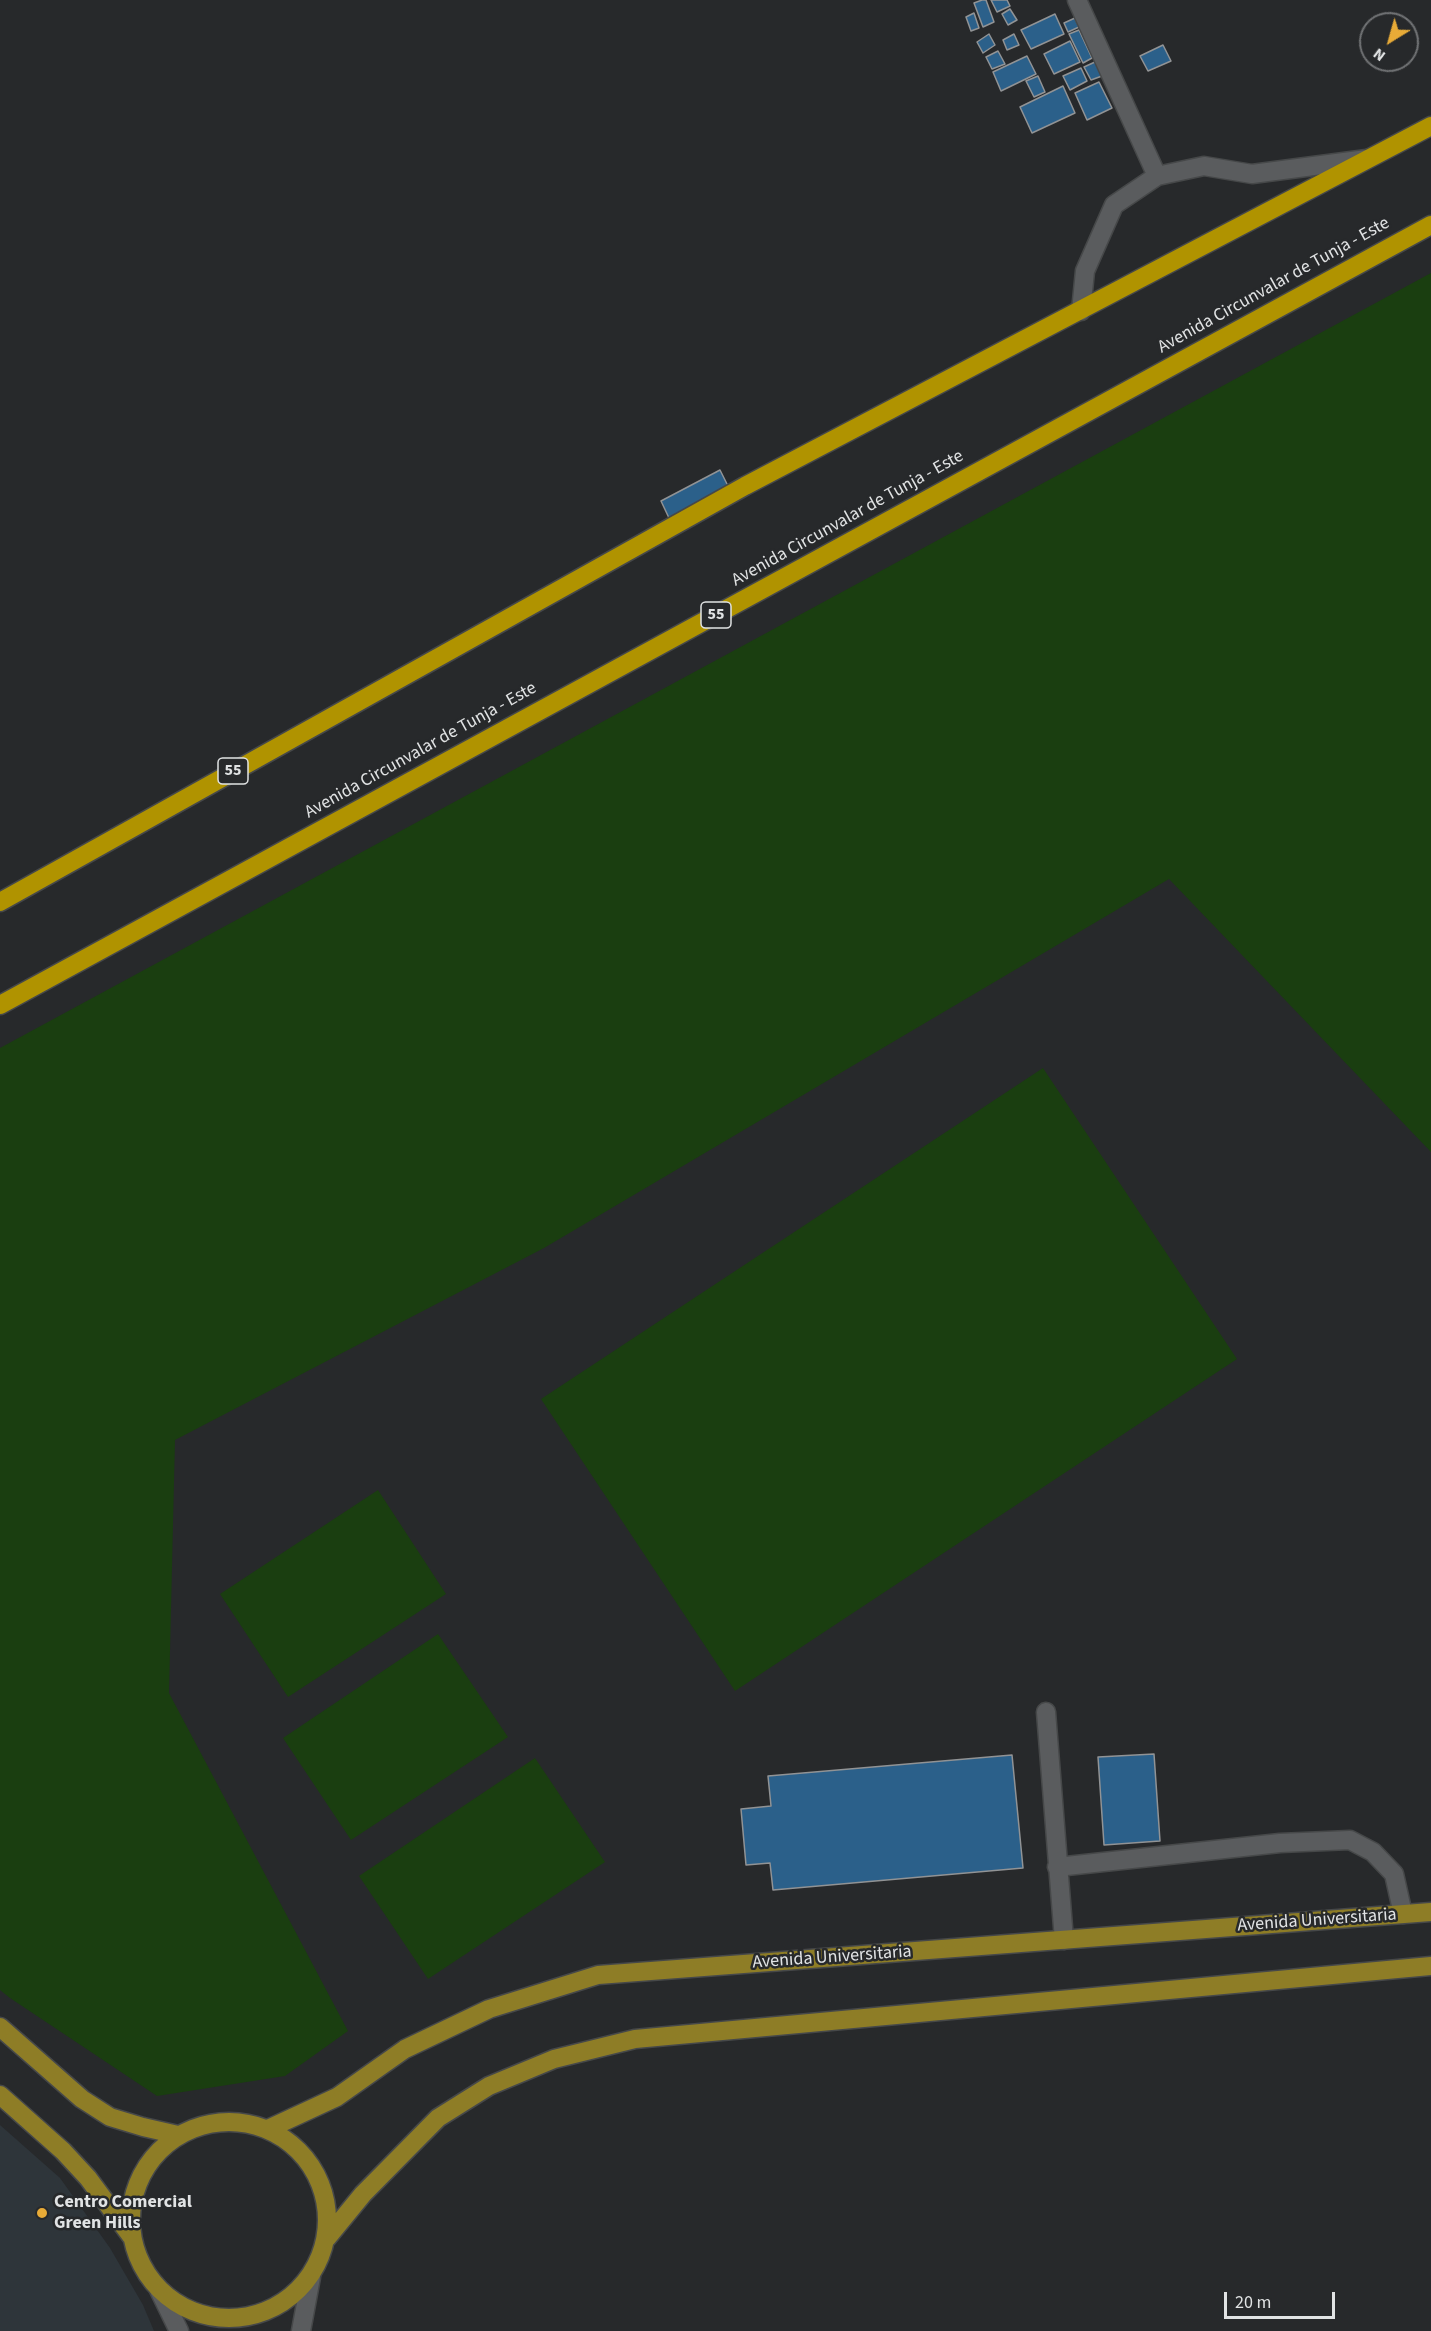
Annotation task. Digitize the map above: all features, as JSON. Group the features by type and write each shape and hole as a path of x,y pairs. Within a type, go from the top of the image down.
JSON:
{"highway":[{"name":"55","path":"0,902 745,486 1431,126"},
{"name":"Avenida Circunvalar de Tunja - Este","path":"0,1005 1431,225"}],"main road":[{"name":"Avenida Universitaria","path":"268,2129 337,2097 405,2049 489,2009 598,1975 1431,1912"},
{"path":"0,2095 63,2151 88,2178 131,2236 141,2265 159,2290 188,2310 221,2319 256,2316 287,2301 311,2277 327,2238 363,2194 438,2118 489,2086 554,2059 635,2040 1431,1966"},
{"path":"0,2027 82,2099 110,2117 178,2134"},
{"path":"131,2236 131,2206 139,2178 155,2154 178,2134 200,2125 223,2121 246,2122 268,2129 296,2147 316,2173 328,2205 327,2238"}],"street":[{"path":"1077,0 1157,176"},
{"path":"1081,310 1085,271 1114,205 1157,176 1204,166 1252,174 1371,158"},
{"path":"1046,1712 1064,1940"},
{"path":"1057,1867 1280,1843 1350,1840 1373,1852 1394,1874 1403,1914"},
{"path":"301,2331 311,2277"},
{"path":"159,2290 179,2331"}],"shaded area":[{"name":"Centro Comercial Green Hills","path":"0,2125 60,2178 110,2248 143,2305 154,2331 0,2331"}],"green space":[{"path":"1431,273 1431,1152 1169,879 544,1248 175,1440 169,1693 348,2031 285,2076 157,2096 0,1990 0,1048"},
{"path":"1043,1068 1237,1359 735,1691 541,1399"},
{"path":"378,1490 446,1594 288,1697 220,1594"},
{"path":"438,1634 508,1737 351,1840 283,1738"},
{"path":"535,1758 605,1862 428,1979 359,1876"}],"building":[{"path":"986,0 994,22 983,27 974,3"},
{"path":"991,0 1007,0 1010,6 997,12"},
{"path":"1010,9 1017,20 1008,25 1002,14"},
{"path":"974,13 979,28 971,31 966,17"},
{"path":"1055,14 1064,34 1031,49 1021,30"},
{"path":"1075,18 1079,27 1068,32 1064,23"},
{"path":"1079,30 1092,58 1083,63 1069,34"},
{"path":"989,34 995,45 983,53 977,42"},
{"path":"1014,34 1019,45 1007,50 1003,40"},
{"path":"1070,41 1080,62 1054,74 1044,54"},
{"path":"1163,45 1171,61 1148,71 1140,56"},
{"path":"998,51 1005,64 992,69 986,57"},
{"path":"1027,56 1036,74 1001,91 993,72"},
{"path":"1095,62 1102,76 1091,80 1084,67"},
{"path":"1081,68 1087,81 1070,90 1063,76"},
{"path":"1038,76 1045,92 1034,97 1026,81"},
{"path":"1099,82 1112,108 1087,120 1075,93"},
{"path":"1063,86 1075,113 1032,133 1020,107"},
{"path":"720,470 729,488 669,518 661,501"},
{"path":"1154,1754 1160,1841 1104,1845 1098,1757"},
{"path":"1012,1755 1023,1868 773,1890 770,1863 746,1865 741,1809 771,1806 768,1776"}],"place":[{"name":"Centro Comercial Green Hills","path":"42,2213"}]}
